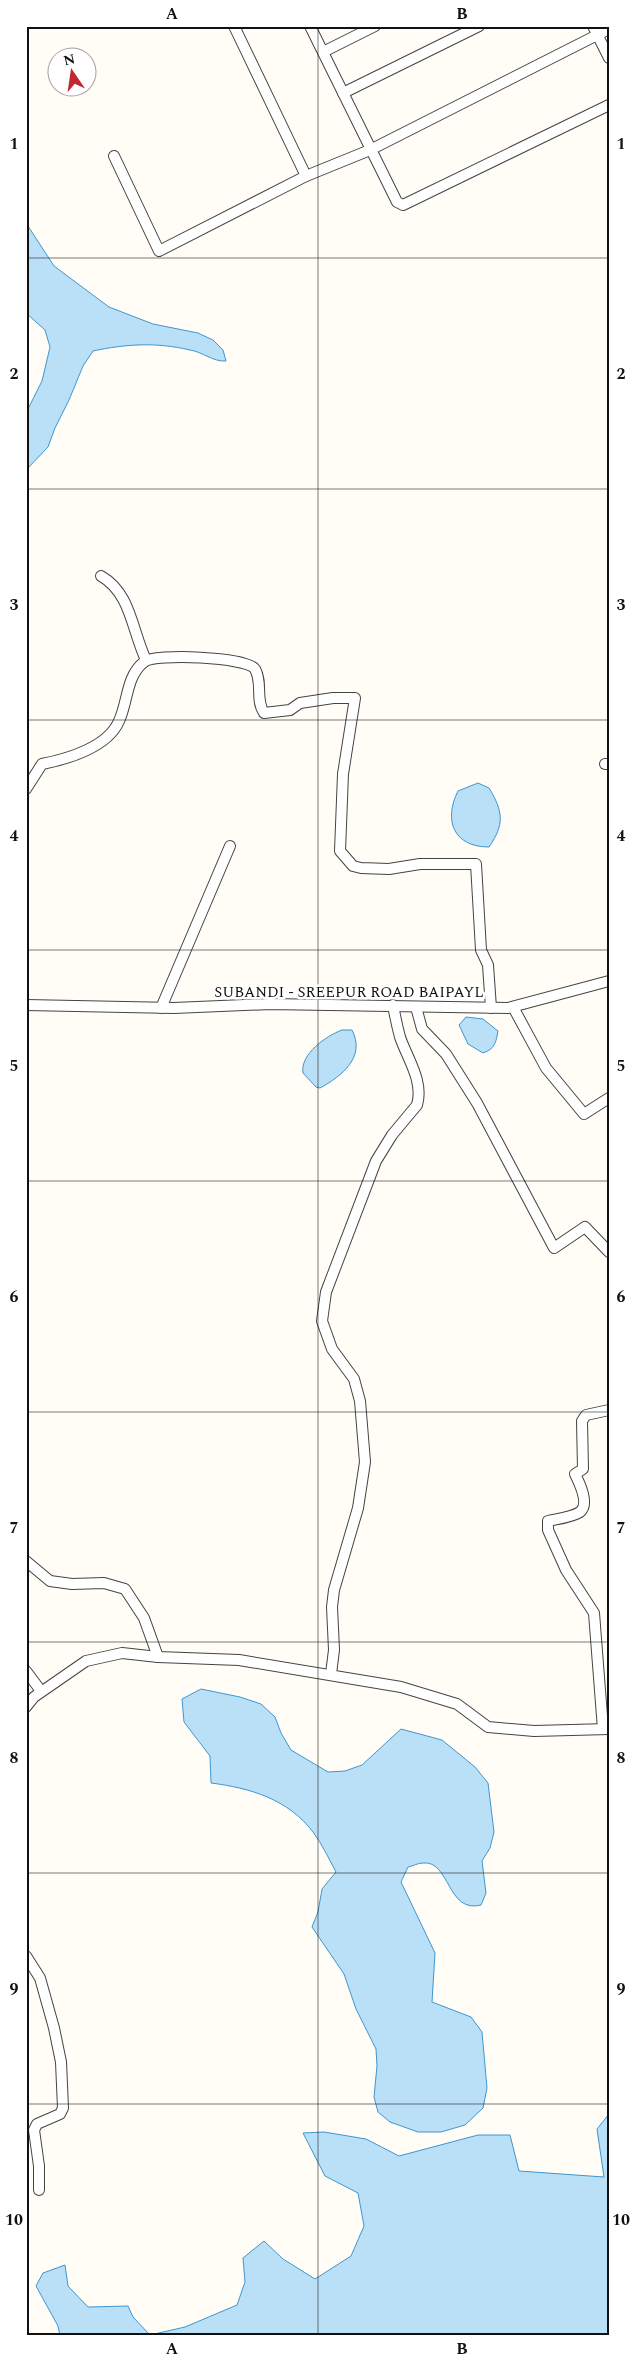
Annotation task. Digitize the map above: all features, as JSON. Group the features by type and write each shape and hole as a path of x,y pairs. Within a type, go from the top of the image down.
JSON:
{"street":[{"path":"234,26 306,176"},
{"path":"310,26 397,202 403,205 609,106"},
{"path":"323,52 375,26"},
{"path":"343,93 479,26"},
{"path":"114,156 159,251 306,176 370,150 595,30 609,29"},
{"path":"595,30 609,58"},
{"path":"100,576 112,582 130,610 137,641 146,660"},
{"path":"26,789 42,764 70,758 112,733 120,720 125,696 137,668 146,660 164,657 199,658 229,660 249,664 254,669 258,682 259,706 264,713 290,710 300,703 333,698 355,698 344,774 340,850 353,866 360,868 389,868 420,864 476,864 481,950 488,965 492,1008"},
{"path":"162,1008 230,846"},
{"name":"SUBANDI - SREEPUR ROAD BAIPAYL","path":"26,1005 162,1008 270,1004 492,1008 513,1007 609,981"},
{"path":"331,1674 334,1650 332,1607 334,1590 358,1508 365,1462 360,1402 354,1379 332,1349 322,1321 322,1315 326,1292 376,1161 392,1135 416,1105 418,1099 414,1073 401,1038 393,1006"},
{"path":"416,1007 422,1029 446,1054 477,1103 554,1248 585,1227 609,1252"},
{"path":"513,1007 546,1068 584,1114 609,1098"},
{"path":"26,1707 41,1692 86,1661 122,1652 158,1657 239,1660 401,1686 457,1704 488,1726 534,1731 606,1730 594,1613 566,1570 548,1530 547,1523 548,1521 579,1513 583,1507 583,1493 574,1474 583,1469 582,1421 586,1415 609,1410"},
{"path":"26,1561 50,1581 72,1584 104,1583 125,1589 144,1618 158,1657"},
{"path":"26,1671 41,1692"},
{"path":"26,1956 40,1978 54,2028 61,2071 63,2108 60,2114 37,2124 34,2130 39,2166 39,2190"}],"water":[{"path":"26,223 54,266 109,307 153,324 198,333 213,340 223,350 226,361 217,360 195,351 177,347 153,345 129,345 93,351 83,366 48,447 26,470 26,413 42,381 50,347 45,330 26,313"},
{"path":"478,783 489,788 499,811 500,824 489,847 477,846 467,842 460,837 452,822 452,812 458,791"},
{"path":"466,1017 483,1019 498,1031 496,1042 490,1049 483,1053 468,1044 459,1025"},
{"path":"342,1030 352,1030 356,1040 354,1057 350,1065 336,1078 320,1088 316,1087 303,1073 306,1059 322,1041"},
{"path":"201,1689 240,1697 261,1704 275,1717 281,1733 291,1750 328,1772 345,1771 362,1765 401,1729 442,1740 475,1767 488,1783 494,1832 490,1848 482,1861 486,1893 481,1905 470,1906 461,1902 439,1870 432,1864 421,1863 408,1867 401,1882 435,1953 432,2002 471,2017 482,2032 487,2088 483,2108 465,2125 441,2132 418,2132 390,2122 378,2112 374,2097 377,2066 376,2049 356,2009 344,1974 312,1927 318,1912 322,1889 336,1872 313,1832 292,1811 280,1803 254,1792 211,1783 210,1756 184,1722 182,1699"},
{"path":"609,2114 609,2336 60,2336 58,2326 36,2286 43,2273 65,2265 68,2286 88,2307 128,2306 133,2317 150,2335 185,2327 237,2305 245,2282 243,2258 264,2241 283,2259 315,2279 351,2256 364,2226 358,2193 325,2176 303,2133 324,2132 366,2139 399,2156 478,2135 510,2135 519,2171 604,2177 597,2129"}]}
